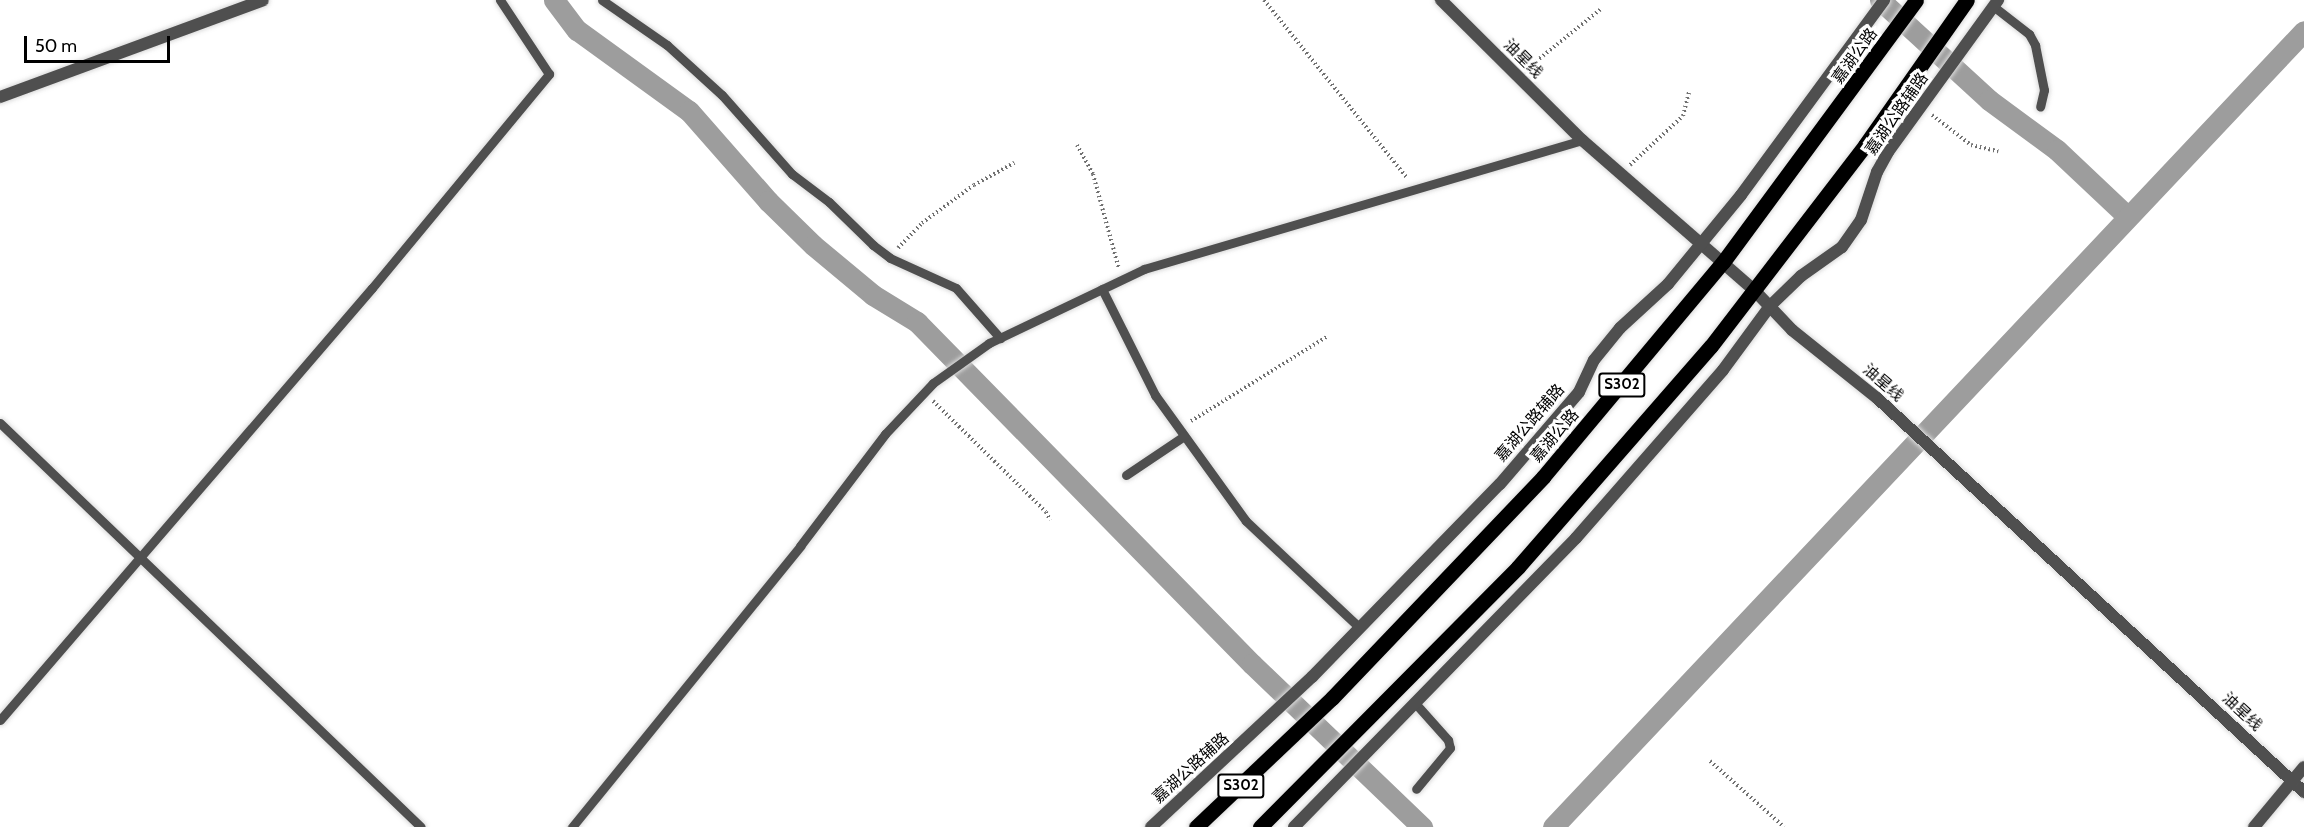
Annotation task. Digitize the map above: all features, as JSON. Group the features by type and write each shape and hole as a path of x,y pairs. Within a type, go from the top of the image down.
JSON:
{"main road":[{"name":"嘉湖公路","path":"1196,827 1332,698 1543,477 1723,262 1916,0"},
{"name":"S302","path":"1260,827 1366,724 1518,567 1755,291 1967,0"}],"street":[{"path":"0,97 263,0"},
{"name":"油星线","path":"1441,0 1582,140 1702,243 1755,291 1792,330 1888,408 2304,792"},
{"name":"嘉湖公路辅路","path":"1151,827 1260,728 1312,677 1500,484 1579,392 1594,360 1620,328 1662,291 1702,243 1863,32 1884,0"},
{"name":"嘉湖公路辅路","path":"1294,827 1382,740 1638,469 1723,370 1770,306 1801,276 1842,247 1861,220 1876,172 1888,152 1995,3"},
{"path":"2254,827 2304,767"}],"lane":[{"path":"0,720 372,288 549,74 500,0"},
{"path":"602,0 667,45 722,95 792,174 829,202 890,258 956,288 1000,338"},
{"path":"1995,3 2029,34 2035,45 2044,90 2040,107"},
{"path":"572,827 800,546 885,434 933,383 989,343 1144,269 1582,140"},
{"path":"1102,289 1155,395 1246,520 1360,628"},
{"path":"0,423 421,827"},
{"path":"1126,475 1181,432"},
{"path":"1415,703 1448,740 1450,748 1416,789"}],"path":[{"path":"1264,0 1407,176 1410,190"},
{"path":"1517,77 1601,9"},
{"path":"1620,173 1683,116 1689,92"},
{"path":"1925,103 1971,145 1998,151"},
{"path":"1077,145 1093,174 1122,279"},
{"path":"890,258 922,223 974,185 1014,163"},
{"path":"1181,432 1328,336"},
{"path":"924,392 1050,520"},
{"path":"1710,761 1784,827"}],"waterway":[{"path":"554,0 577,30 689,111 768,201 813,245 873,295 917,322 1252,664 1422,827"},
{"path":"1880,0 1989,100 2057,150 2127,216"},
{"path":"1553,827 2304,31"}]}
